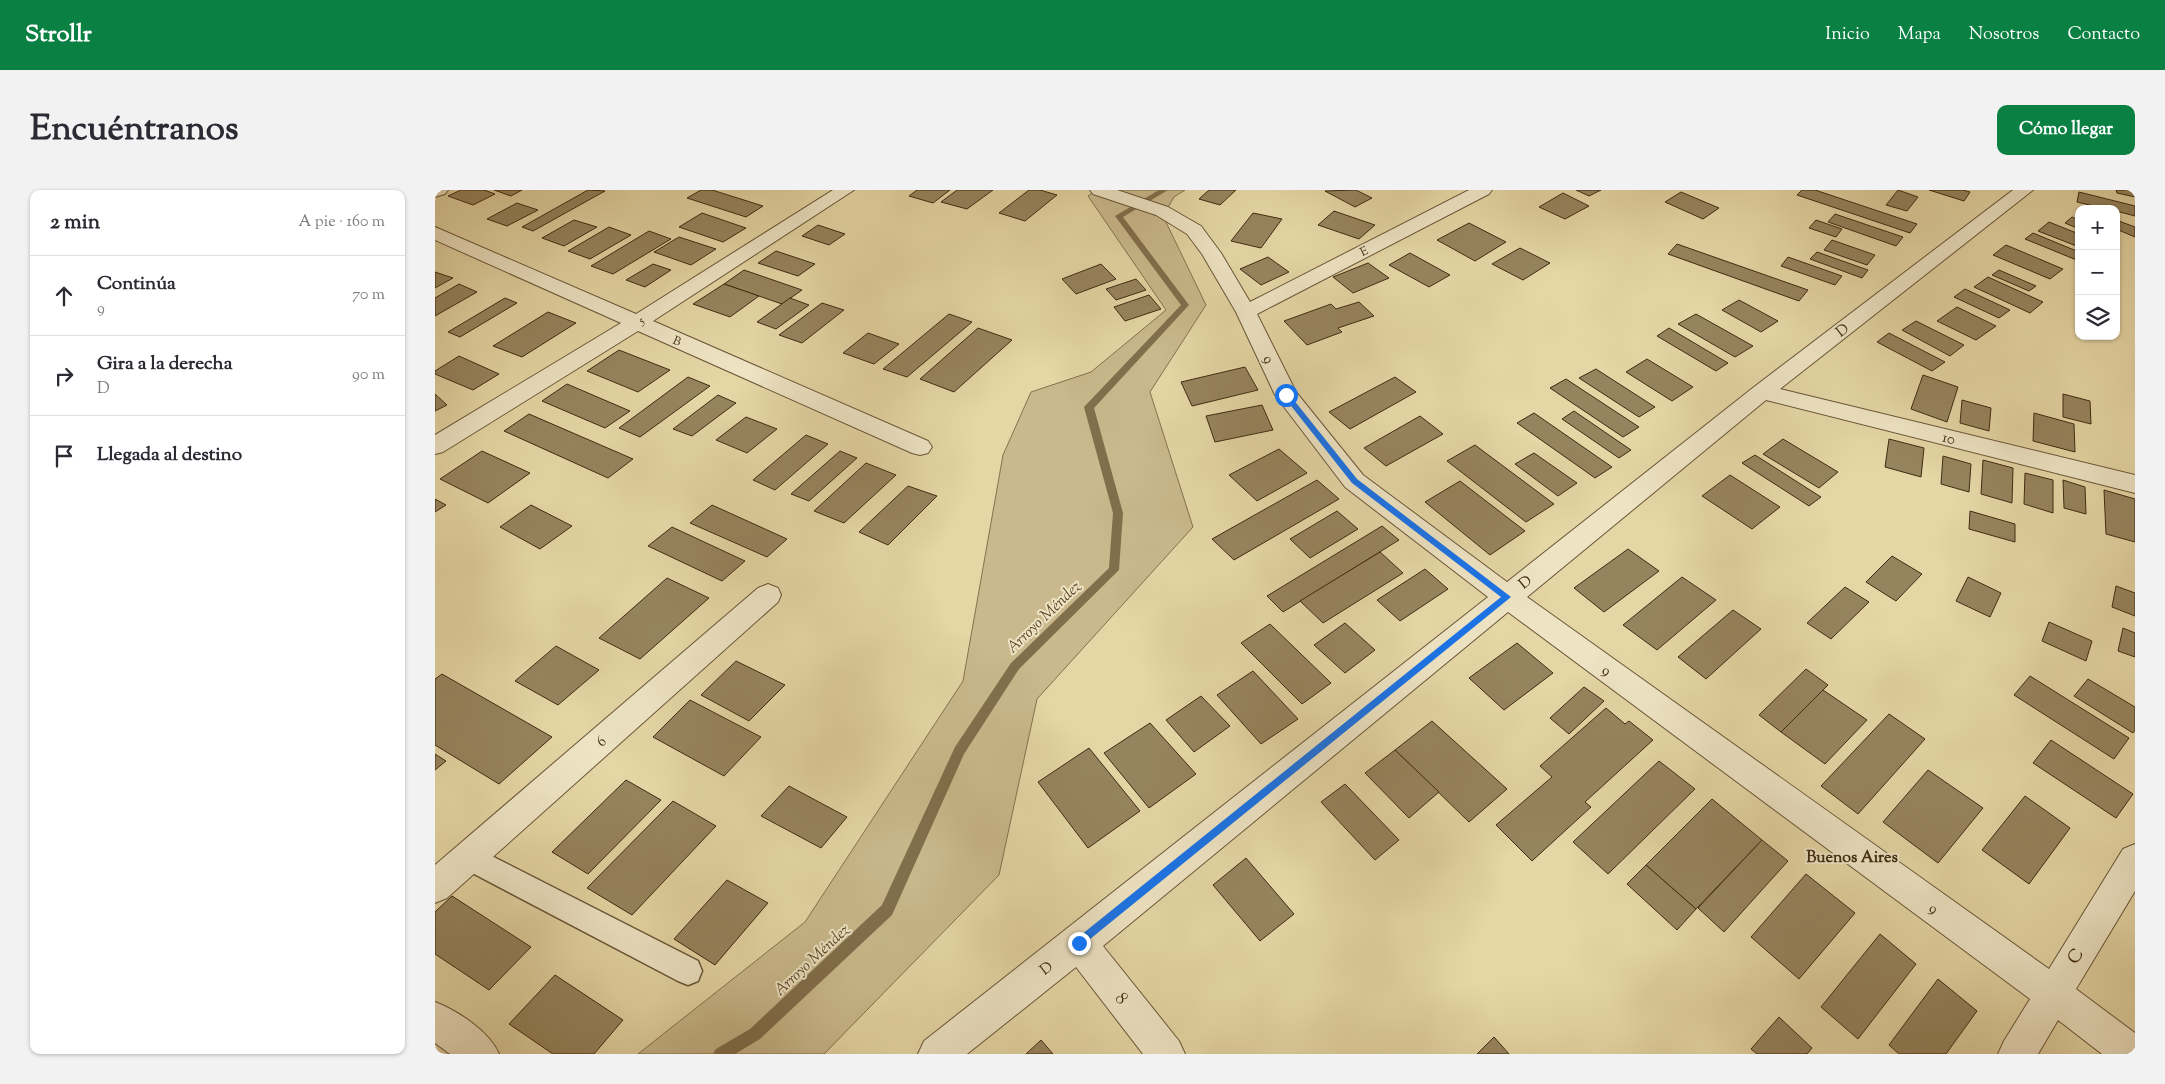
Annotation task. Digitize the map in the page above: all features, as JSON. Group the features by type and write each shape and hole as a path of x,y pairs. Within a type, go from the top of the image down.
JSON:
{"street":[{"path":"435,192 439,190"},
{"name":"5","path":"435,446 636,323 845,190"},
{"name":"E","path":"1246,312 1483,190"},
{"name":"D","path":"937,1054 1079,943 1762,392 2024,190"},
{"name":"9","path":"1106,192 1162,212 1194,230 1211,253 1246,312 1286,395 1355,481 1507,597 2052,993 2133,1054"},
{"name":"B","path":"435,233 920,447"},
{"name":"10","path":"1762,392 2135,484"},
{"name":"6","path":"435,887 768,595"},
{"name":"C","path":"2017,1054 2052,993 2135,860"},
{"name":"8","path":"1079,943 1166,1054"},
{"path":"435,1020 480,1054"}],"lane":[{"path":"468,857 688,972"}],"shaded area":[{"path":"1096,190 1185,190 1174,197 1163,216 1206,305 1150,392 1193,527 1037,699 999,875 824,1054 638,1054 805,922 963,681 1003,455 1031,392 1091,372 1166,310 1088,196"}],"building":[{"path":"461,190 484,190 495,194 473,205 448,196"},
{"path":"494,190 522,190 511,196"},
{"path":"588,190 605,191 533,231 522,227"},
{"path":"701,190 712,190 763,206 746,217 687,198"},
{"path":"917,190 950,190 933,203 909,196"},
{"path":"957,190 993,190 967,209 941,202"},
{"path":"1029,190 1040,190 1057,195 1025,221 999,213"},
{"path":"1209,190 1236,190 1220,205 1199,199"},
{"path":"1356,190 1372,198 1355,207 1325,191"},
{"path":"1576,190 1601,190 1589,196"},
{"path":"1802,190 1815,190 1917,224 1910,233 1797,195"},
{"path":"1898,190 1918,197 1907,211 1886,205"},
{"path":"1929,190 1963,190 1970,192 1964,201"},
{"path":"2116,190 2134,190 2135,197 2117,193"},
{"path":"1681,192 1719,208 1703,219 1665,202"},
{"path":"2079,192 2135,206 2135,216 2120,212 2120,205 2089,205 2077,202"},
{"path":"1563,193 1589,206 1565,219 1539,207"},
{"path":"517,203 538,210 507,226 487,219"},
{"path":"1334,211 1375,225 1359,239 1318,225"},
{"path":"702,213 746,228 723,242 679,227"},
{"path":"1253,213 1282,219 1261,248 1231,241"},
{"path":"1835,214 1903,237 1896,246 1828,222"},
{"path":"2072,217 2075,218 2075,227 2065,223"},
{"path":"574,220 597,227 564,246 542,238"},
{"path":"1816,220 1842,229 1836,237 1809,228"},
{"path":"2120,221 2135,227 2135,237 2120,231"},
{"path":"2049,222 2075,232 2075,245 2038,231"},
{"path":"1469,223 1506,242 1475,261 1437,240"},
{"path":"818,225 845,234 829,245 802,236"},
{"path":"609,227 631,235 590,259 568,251"},
{"path":"649,231 671,239 613,274 591,266"},
{"path":"2033,233 2075,250 2075,259 2025,239"},
{"path":"679,237 716,249 691,265 654,252"},
{"path":"1832,240 1875,255 1867,265 1824,250"},
{"path":"1677,244 1808,290 1799,301 1668,254"},
{"path":"2006,245 2063,269 2050,279 1993,255"},
{"path":"1520,248 1550,263 1523,280 1492,264"},
{"path":"776,251 815,264 798,276 758,263"},
{"path":"1817,252 1868,270 1862,278 1810,259"},
{"path":"1410,253 1450,275 1429,287 1389,265"},
{"path":"1268,257 1289,272 1261,285 1240,269"},
{"path":"1788,257 1842,276 1835,285 1781,266"},
{"path":"1368,263 1389,278 1353,293 1333,277"},
{"path":"653,264 671,270 645,287 626,280"},
{"path":"1101,264 1116,279 1076,294 1062,279"},
{"path":"744,270 802,290 782,304 724,284"},
{"path":"1999,270 2036,286 2029,291 1992,275"},
{"path":"435,272 453,278 435,288"},
{"path":"1988,277 2043,302 2030,313 1974,287"},
{"path":"1136,279 1146,290 1116,300 1106,289"},
{"path":"459,284 477,292 435,316 435,298"},
{"path":"724,284 759,296 730,317 693,304"},
{"path":"1965,289 2010,310 1999,318 1954,297"},
{"path":"1149,295 1161,309 1125,321 1114,307"},
{"path":"505,298 517,303 460,337 448,332"},
{"path":"790,298 809,305 776,329 757,322"},
{"path":"1739,300 1778,321 1761,332 1722,310"},
{"path":"1359,302 1374,316 1338,328 1342,332 1307,345 1284,321 1331,304 1336,309"},
{"path":"822,303 844,310 802,343 779,335"},
{"path":"1957,307 1996,326 1976,340 1937,321"},
{"path":"548,312 576,323 522,357 493,346"},
{"path":"949,314 972,322 907,377 883,369"},
{"path":"1696,314 1753,346 1735,357 1678,324"},
{"path":"1916,321 1964,345 1950,356 1902,330"},
{"path":"978,328 1012,340 954,392 920,379"},
{"path":"1669,328 1728,363 1716,371 1657,336"},
{"path":"868,333 899,344 874,364 843,353"},
{"path":"1889,333 1945,362 1932,371 1877,342"},
{"path":"619,350 670,370 638,392 587,371"},
{"path":"459,356 499,374 473,390 435,374 435,371"},
{"path":"1647,359 1693,387 1672,401 1626,372"},
{"path":"1245,367 1258,390 1192,406 1181,382"},
{"path":"1596,369 1655,407 1639,417 1579,378"},
{"path":"1923,375 1958,387 1947,422 1911,409"},
{"path":"688,377 710,386 640,437 619,428"},
{"path":"1395,377 1416,392 1350,429 1329,412"},
{"path":"1566,379 1639,427 1623,437 1550,388"},
{"path":"567,384 630,411 605,428 542,401"},
{"path":"435,394 447,405 435,411"},
{"path":"2063,394 2090,401 2091,424 2063,417"},
{"path":"718,395 736,403 692,436 673,429"},
{"path":"1962,400 1991,408 1989,431 1960,423"},
{"path":"1262,405 1273,430 1215,442 1206,416"},
{"path":"1574,411 1631,450 1619,458 1562,419"},
{"path":"1534,413 1612,467 1595,478 1517,423"},
{"path":"2034,413 2074,424 2075,452 2033,441"},
{"path":"529,414 633,459 608,478 504,431"},
{"path":"1420,416 1443,434 1386,466 1364,448"},
{"path":"746,417 777,429 747,453 716,440"},
{"path":"806,435 828,444 775,490 753,480"},
{"path":"1783,439 1838,472 1819,488 1763,454"},
{"path":"1889,439 1924,448 1921,477 1885,467"},
{"path":"1475,445 1554,504 1526,522 1447,461"},
{"path":"1279,449 1307,473 1257,501 1229,475"},
{"path":"482,451 530,473 488,503 440,479"},
{"path":"840,451 857,458 809,501 791,494"},
{"path":"1534,453 1577,483 1558,496 1515,464"},
{"path":"1755,455 1821,497 1809,506 1742,463"},
{"path":"1943,456 1971,464 1969,492 1941,484"},
{"path":"1983,460 2013,468 2012,503 1981,494"},
{"path":"866,463 896,475 844,523 814,511"},
{"path":"2025,473 2053,480 2053,513 2024,504"},
{"path":"1730,475 1780,507 1752,529 1702,496"},
{"path":"1317,480 1339,499 1234,560 1212,539"},
{"path":"2063,480 2085,487 2086,514 2064,508"},
{"path":"1460,481 1525,531 1490,555 1425,502"},
{"path":"908,486 937,496 888,545 859,532"},
{"path":"2104,490 2135,499 2135,542 2106,534"},
{"path":"435,499 446,505 435,512"},
{"path":"531,505 572,526 540,549 500,527"},
{"path":"712,505 787,539 767,557 690,523"},
{"path":"1337,511 1358,529 1310,558 1290,539"},
{"path":"1970,511 2015,524 2015,542 1969,529"},
{"path":"1382,526 1399,540 1283,612 1267,596"},
{"path":"672,527 745,561 722,581 648,546"},
{"path":"1628,549 1659,571 1604,612 1574,588"},
{"path":"1380,552 1403,573 1323,623 1300,601"},
{"path":"1892,556 1922,574 1896,601 1866,582"},
{"path":"1425,569 1448,589 1400,621 1377,600"},
{"path":"1682,577 1716,600 1657,650 1623,625"},
{"path":"1968,577 2001,593 1990,617 1956,601"},
{"path":"667,578 709,598 640,659 599,638"},
{"path":"2116,586 2135,593 2135,616 2112,607"},
{"path":"1845,587 1869,602 1831,639 1807,623"},
{"path":"1733,610 1761,629 1706,679 1678,657"},
{"path":"2049,622 2092,641 2086,661 2042,641"},
{"path":"1345,623 1375,650 1345,673 1314,645"},
{"path":"1270,624 1331,683 1302,704 1241,643"},
{"path":"2123,628 2135,633 2135,657 2118,651"},
{"path":"1517,643 1553,673 1504,710 1469,678"},
{"path":"556,646 599,670 558,705 515,681"},
{"path":"736,661 785,685 749,721 701,695"},
{"path":"1806,669 1828,685 1781,732 1759,715"},
{"path":"1253,671 1298,719 1261,744 1217,695"},
{"path":"442,674 552,737 499,784 435,745 435,679"},
{"path":"2030,676 2129,738 2114,759 2014,695"},
{"path":"2088,679 2135,707 2135,730 2133,733 2074,696"},
{"path":"1584,687 1604,701 1569,734 1550,718"},
{"path":"1823,690 1867,720 1825,764 1781,732"},
{"path":"1201,696 1230,726 1194,752 1166,720"},
{"path":"690,700 761,737 724,776 653,737"},
{"path":"1606,708 1625,724 1629,721 1653,740 1585,802 1591,807 1532,861 1496,825 1552,777 1540,766"},
{"path":"1889,714 1925,739 1858,814 1821,786"},
{"path":"1432,721 1507,789 1469,822 1395,750"},
{"path":"1150,723 1196,774 1149,808 1104,753"},
{"path":"2051,740 2133,794 2116,818 2033,763"},
{"path":"1089,748 1140,811 1088,848 1038,782"},
{"path":"1395,750 1439,792 1409,818 1365,773"},
{"path":"435,754 446,761 435,770"},
{"path":"1659,761 1695,789 1608,874 1573,842"},
{"path":"1928,770 1983,808 1938,863 1883,822"},
{"path":"626,780 661,800 588,874 552,852"},
{"path":"1345,784 1399,840 1375,860 1321,802"},
{"path":"789,786 847,817 821,848 761,816"},
{"path":"2025,796 2070,828 2029,884 1982,850"},
{"path":"1712,799 1762,840 1696,909 1646,865"},
{"path":"673,801 716,826 632,915 587,888"},
{"path":"1762,840 1788,861 1724,932 1698,908"},
{"path":"1246,858 1294,914 1260,941 1213,885"},
{"path":"1646,865 1696,909 1677,930 1627,884"},
{"path":"1806,874 1855,913 1799,979 1751,937"},
{"path":"727,880 768,903 715,965 674,939"},
{"path":"452,896 531,947 489,990 435,954 435,912"},
{"path":"1880,934 1916,964 1858,1039 1821,1007"},
{"path":"555,975 623,1020 594,1054 553,1054 509,1024"},
{"path":"1938,979 1977,1011 1946,1054 1899,1054 1889,1045"},
{"path":"1779,1017 1812,1048 1807,1054 1757,1054 1751,1049"},
{"path":"1494,1037 1509,1054 1477,1054"},
{"path":"1041,1040 1053,1054 1026,1054"}],"waterway":[{"name":"Arroyo Méndez","path":"721,1054 755,1034 887,910 959,751 1015,666 1114,570 1118,513 1089,407 1185,305 1119,216 1164,190"}],"district":[{"name":"Buenos Aires","path":"1852,856"}],"route":[{"path":"1079,943 1507,597 1355,481 1286,395"}]}
